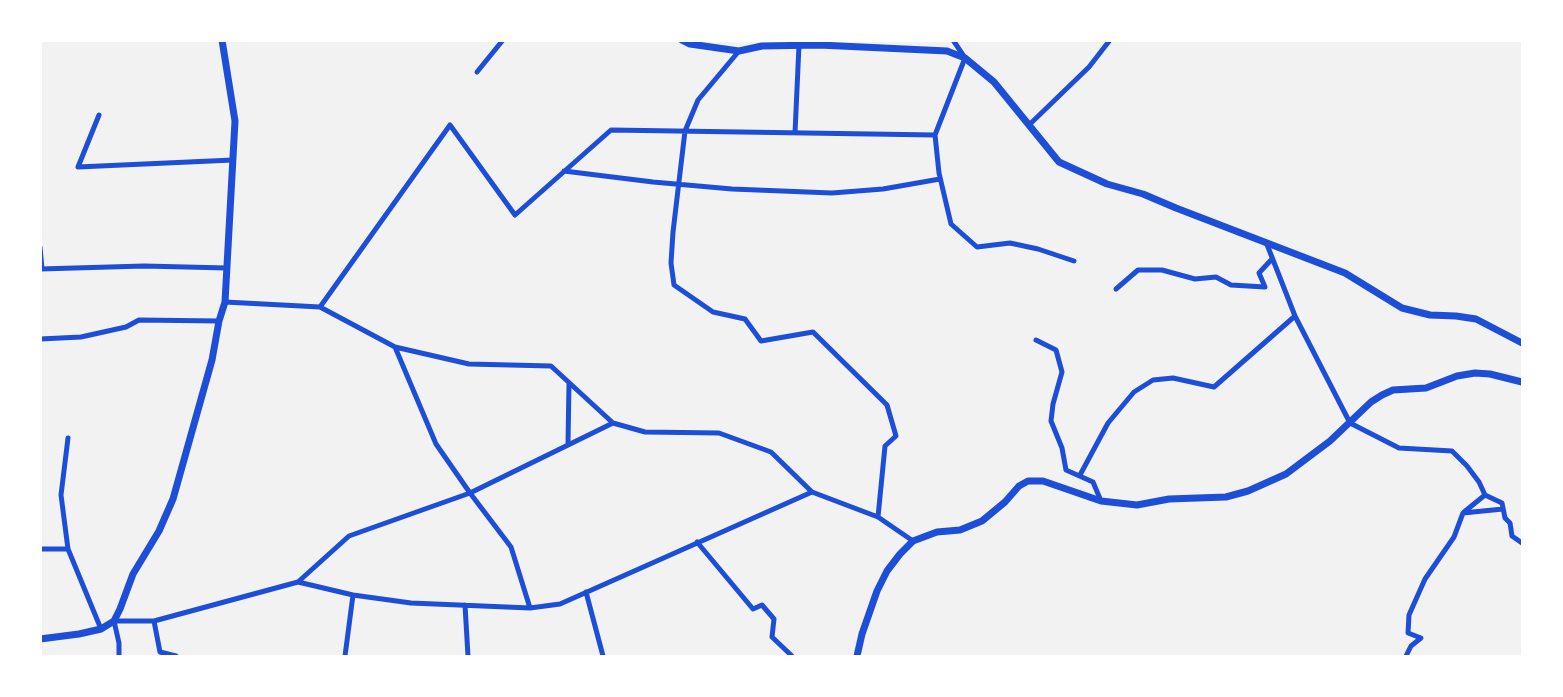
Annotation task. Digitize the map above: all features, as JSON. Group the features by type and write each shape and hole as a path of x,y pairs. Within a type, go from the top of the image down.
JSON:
{"street":[{"path":"119,657 119,643 114,621 133,574 159,531 173,499 212,360 225,302 235,121 222,40"},
{"path":"477,72 503,40"},
{"path":"682,40 690,44 739,51 762,46 799,45 946,51 964,58 994,82 1059,162 1107,184 1143,194 1345,273 1402,308 1430,315 1476,319 1522,343"},
{"path":"790,40 799,45"},
{"path":"953,40 964,58"},
{"path":"1029,125 1089,67 1110,40"},
{"path":"795,133 799,45"},
{"path":"739,51 698,100 686,131 673,232 671,263 674,285 713,312 745,319 761,341 813,332 887,405 896,436 885,446 878,517"},
{"path":"964,58 935,135 940,179 951,224 977,247 1010,243 1038,249 1074,261"},
{"path":"99,115 78,167 233,160"},
{"path":"320,307 450,125 515,215 611,130 935,135"},
{"path":"564,171 732,189 832,193 883,189 940,179"},
{"path":"1266,242 1295,316 1350,423 1399,448 1452,451 1473,474 1485,495 1502,503 1512,537 1522,543"},
{"path":"40,247 41,269 144,266 227,268"},
{"path":"1116,289 1138,270 1162,270 1195,279 1216,277 1231,285 1265,287 1259,273 1272,259"},
{"path":"225,302 320,307 395,347 469,364 551,366 613,423 645,432 719,434 771,452 812,492 878,517 913,541"},
{"path":"1080,476 1108,423 1134,392 1153,380 1173,378 1214,387 1295,316"},
{"path":"40,339 81,337 126,327 139,320 219,321"},
{"path":"1036,340 1056,350 1062,372 1053,404 1051,422 1062,448 1066,470 1093,482 1101,501"},
{"path":"395,347 436,444 511,547 530,608"},
{"path":"857,657 862,634 877,591 887,571 900,554 913,541 937,532 960,530 982,521 1005,502 1019,486 1028,481 1043,481 1101,501 1137,505 1169,499 1226,497 1248,491 1286,474 1330,441 1382,394 1393,390 1426,388 1457,376 1476,373 1522,382"},
{"path":"568,444 569,381"},
{"path":"40,639 101,629 114,621 154,621 298,582 350,537 470,493 613,423"},
{"path":"68,438 61,495 68,549 101,629"},
{"path":"298,582 352,595 411,603 530,608 560,604 812,492"},
{"path":"1406,657 1411,646 1421,638 1408,633 1409,615 1425,579 1454,537 1463,513 1485,495"},
{"path":"1463,513 1503,509"},
{"path":"697,542 753,609 762,605 774,619 772,637 792,657"},
{"path":"40,549 68,549"},
{"path":"586,592 603,657"},
{"path":"345,657 352,595"},
{"path":"465,605 468,657"},
{"path":"154,621 160,652 176,657"}]}
